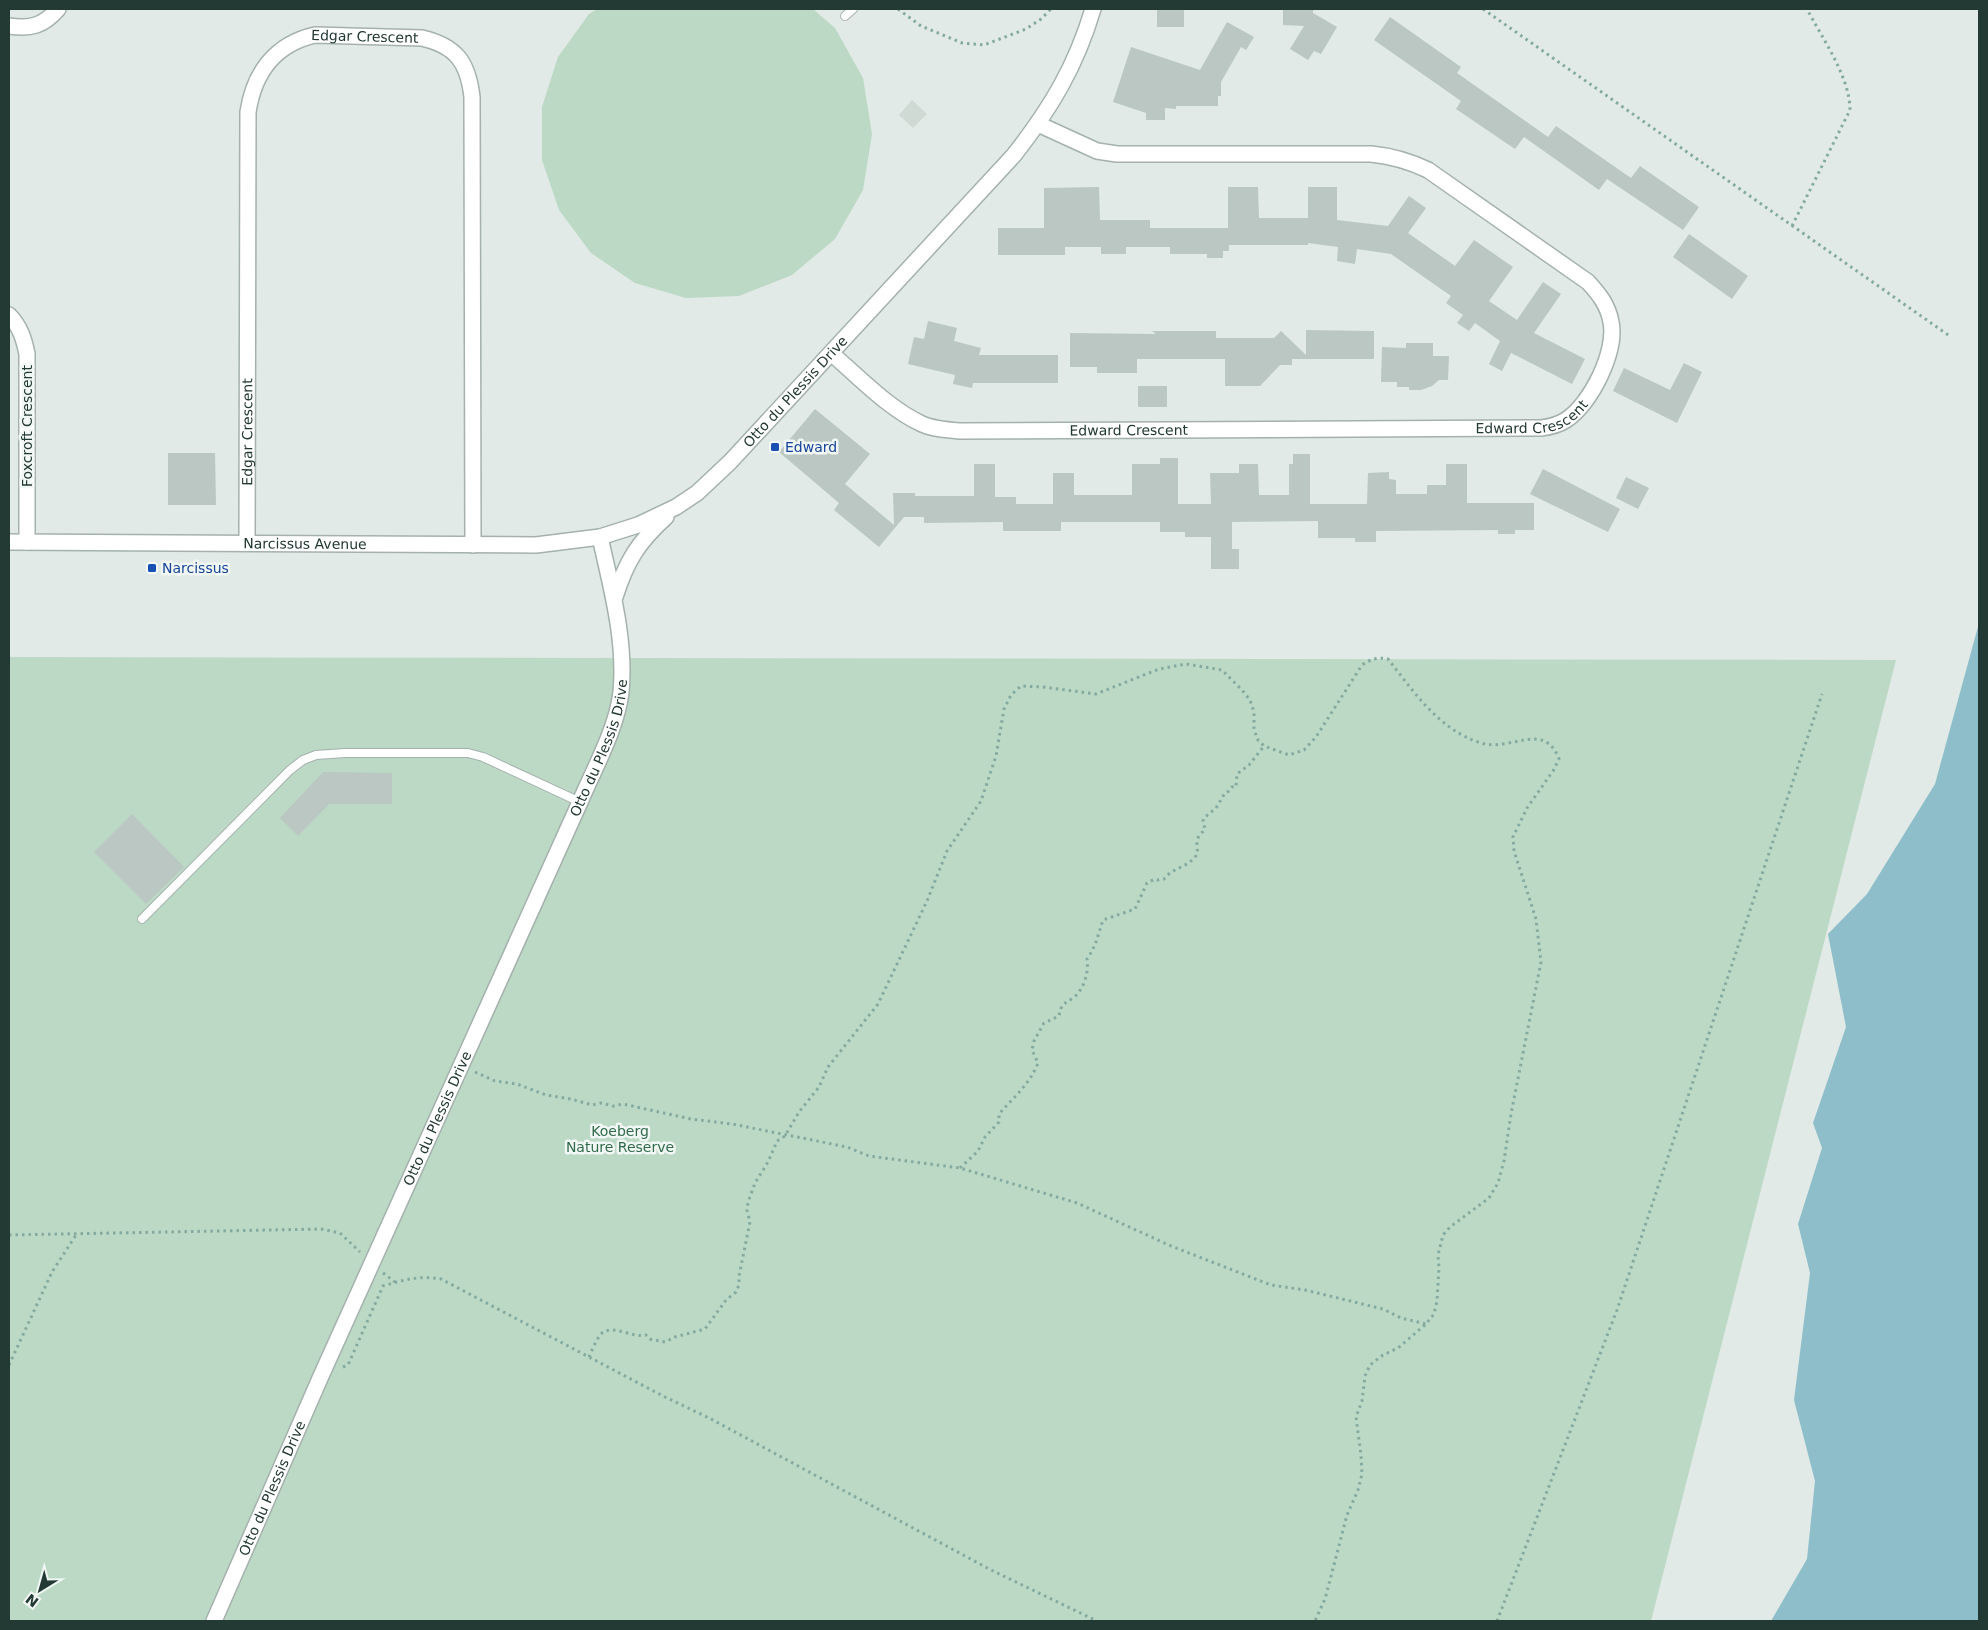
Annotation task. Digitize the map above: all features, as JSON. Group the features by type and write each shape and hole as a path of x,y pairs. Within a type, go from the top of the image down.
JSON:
{"street":[{"path":"9,26 25,28 39,25 58,9"},
{"name":"Otto du Plessis Drive","path":"214,1621 606,742 621,693 620,637 614,599 600,537 638,525 676,507 697,493 730,462 832,354 1014,155 1038,124 1055,100 1071,69 1093,9"},
{"name":"Edgar Crescent","path":"247,543 248,112 251,94 258,78 267,65 288,44 301,38 315,36 422,38 439,42 452,50 464,64 470,80 472,97 473,545"},
{"name":"Edward Crescent","path":"832,354 904,414 923,425 941,430 960,432 1553,427 1566,421 1578,411 1595,385 1610,351 1612,323 1608,310 1600,295 1588,282 1428,170 1409,161 1390,156 1370,154 1117,154 1097,151 1038,124"},
{"name":"Foxcroft Crescent","path":"9,315 15,321 23,337 27,354 27,542"},
{"path":"614,599 630,558 654,527 676,507"},
{"name":"Narcissus Avenue","path":"9,542 473,545 552,544 600,537"}],"lane":[{"path":"845,16 853,9"},
{"path":"142,919 290,770 303,760 316,755 345,753 468,753 483,757 580,802"}],"path":[{"path":"898,9 921,26 962,43 984,46 1026,30 1051,9"},
{"path":"1483,9 1951,337"},
{"path":"1792,226 1850,110 1850,96 1843,78 1807,9"},
{"path":"589,1357 601,1333 608,1330 622,1331 639,1337 646,1335 650,1339 665,1342 675,1337 705,1329 726,1300 736,1292 739,1285 739,1276 750,1222 747,1210 748,1202 754,1183 768,1162 777,1140 785,1136 799,1112 819,1088 828,1067 878,1004 927,901 947,851 981,802 996,756 1004,709 1011,695 1021,686 1096,694 1159,669 1186,664 1222,670 1250,700 1254,712 1256,739 1264,746 1289,755 1304,750 1316,737 1332,715 1350,681 1362,665 1370,659 1380,657 1388,659 1419,700 1460,734 1482,743 1496,745 1538,738 1548,742 1555,750 1559,759 1553,771 1527,808 1513,837 1514,851 1536,919 1541,962 1504,1161 1498,1183 1489,1198 1450,1227 1439,1244 1437,1301 1434,1314 1426,1324 1398,1348 1383,1355 1370,1365 1365,1376 1362,1402 1356,1417 1362,1474 1358,1490 1347,1515 1325,1599 1315,1621"},
{"path":"1497,1621 1617,1310 1822,694"},
{"path":"960,1168 978,1150 985,1137 999,1122 999,1114 1013,1101 1035,1073 1038,1063 1032,1050 1034,1042 1044,1023 1059,1016 1060,1010 1066,1001 1073,998 1081,988 1088,970 1087,959 1099,937 1103,920 1135,909 1147,883 1154,879 1164,879 1169,871 1182,867 1195,858 1198,838 1205,829 1204,818 1216,808 1225,793 1229,792 1232,787 1236,787 1237,774 1250,765 1264,746"},
{"path":"461,1065 495,1081 517,1084 546,1095 571,1099 592,1106 601,1103 613,1106 623,1104 691,1119 732,1124 847,1147 869,1156 960,1168 1076,1203 1171,1246 1271,1285 1305,1290 1384,1309 1402,1318 1426,1324"},
{"path":"9,1235 321,1229 340,1233 372,1264"},
{"path":"9,1365 48,1280 77,1234"},
{"path":"383,1286 415,1277 427,1276 441,1279 711,1419 991,1570 1097,1621"}],"shaded area":[{"path":"912,100 927,114 913,128 899,115"}],"green space":[{"path":"597,9 813,9 835,28 863,78 872,134 863,190 835,239 792,275 739,296 686,298 635,283 591,253 559,210 542,160 542,107 558,57 589,14"},
{"name":"Koeberg Nature Reserve","path":"9,657 1896,660 1651,1621 9,1621"}],"water":[{"path":"1979,623 1979,1621 1771,1621 1807,1559 1815,1481 1794,1400 1810,1273 1798,1224 1822,1148 1813,1123 1846,1027 1828,934 1867,894 1935,784"}],"building":[{"path":"1157,9 1184,9 1184,27 1157,27"},
{"path":"1283,9 1313,9 1313,13 1337,27 1321,54 1314,51 1308,60 1290,49 1304,26 1283,25"},
{"path":"1390,17 1461,67 1457,73 1548,137 1556,126 1631,178 1640,166 1699,207 1683,230 1607,179 1599,190 1524,137 1515,149 1456,109 1461,101 1374,40"},
{"path":"1227,22 1254,37 1246,50 1241,47 1221,82 1221,96 1218,96 1218,106 1176,106 1176,109 1165,108 1165,120 1146,120 1146,113 1113,102 1131,47 1200,70"},
{"path":"1099,187 1100,220 1150,220 1150,228 1228,228 1228,187 1258,187 1259,218 1308,218 1308,187 1337,187 1337,220 1388,226 1409,196 1426,208 1408,233 1455,266 1474,240 1513,267 1489,301 1517,320 1543,282 1561,294 1534,333 1585,359 1572,384 1511,353 1502,371 1489,364 1500,341 1475,323 1469,331 1457,323 1463,315 1446,303 1451,296 1391,254 1357,249 1355,264 1337,261 1338,247 1308,243 1308,245 1229,245 1229,251 1223,251 1223,258 1207,258 1207,254 1170,254 1170,247 1126,247 1126,254 1101,254 1101,247 1065,247 1065,255 998,255 998,228 1044,228 1044,188"},
{"path":"1689,234 1748,276 1732,299 1673,257"},
{"path":"928,321 957,328 954,341 981,348 979,355 1058,355 1058,383 973,383 972,388 953,384 955,375 908,364 914,337 924,339"},
{"path":"1306,330 1374,331 1374,359 1292,359 1292,365 1280,365 1260,386 1225,386 1225,359 1137,359 1137,373 1097,373 1097,367 1070,367 1070,333 1156,334 1152,331 1216,331 1216,338 1274,338 1281,331 1306,355"},
{"path":"1406,343 1433,343 1433,356 1449,356 1448,380 1439,380 1432,386 1421,390 1397,387 1397,382 1381,382 1382,347 1406,348"},
{"path":"1684,363 1702,372 1677,423 1613,391 1624,368 1670,390"},
{"path":"1138,386 1167,386 1167,407 1138,407"},
{"path":"815,409 870,454 845,484 894,525 893,493 915,493 915,496 974,496 974,464 995,464 995,497 1016,497 1016,504 1053,504 1053,473 1074,473 1074,495 1132,495 1132,464 1160,464 1160,458 1178,458 1178,504 1211,504 1210,473 1239,473 1239,464 1258,464 1259,495 1289,495 1289,464 1293,464 1293,454 1310,454 1310,504 1367,504 1368,473 1389,472 1389,479 1396,480 1396,494 1427,494 1427,485 1446,485 1446,464 1467,464 1467,503 1534,503 1534,530 1515,530 1515,534 1498,534 1498,530 1376,531 1376,542 1355,542 1355,538 1318,538 1318,521 1232,522 1232,549 1239,549 1239,569 1211,569 1211,537 1185,537 1185,532 1160,532 1160,522 1061,522 1061,531 1003,531 1003,522 924,523 924,517 904,517 879,547 834,510 839,503 779,452"},
{"path":"168,453 215,453 216,505 168,505"},
{"path":"1543,469 1620,509 1608,532 1530,494"},
{"path":"1626,477 1649,488 1638,509 1616,498"},
{"path":"323,772 392,773 392,804 329,804 298,836 280,818"},
{"path":"132,814 184,867 146,904 94,852"}],"place":[{"name":"Edward","path":"775,447"},
{"name":"Narcissus","path":"152,568"}]}
